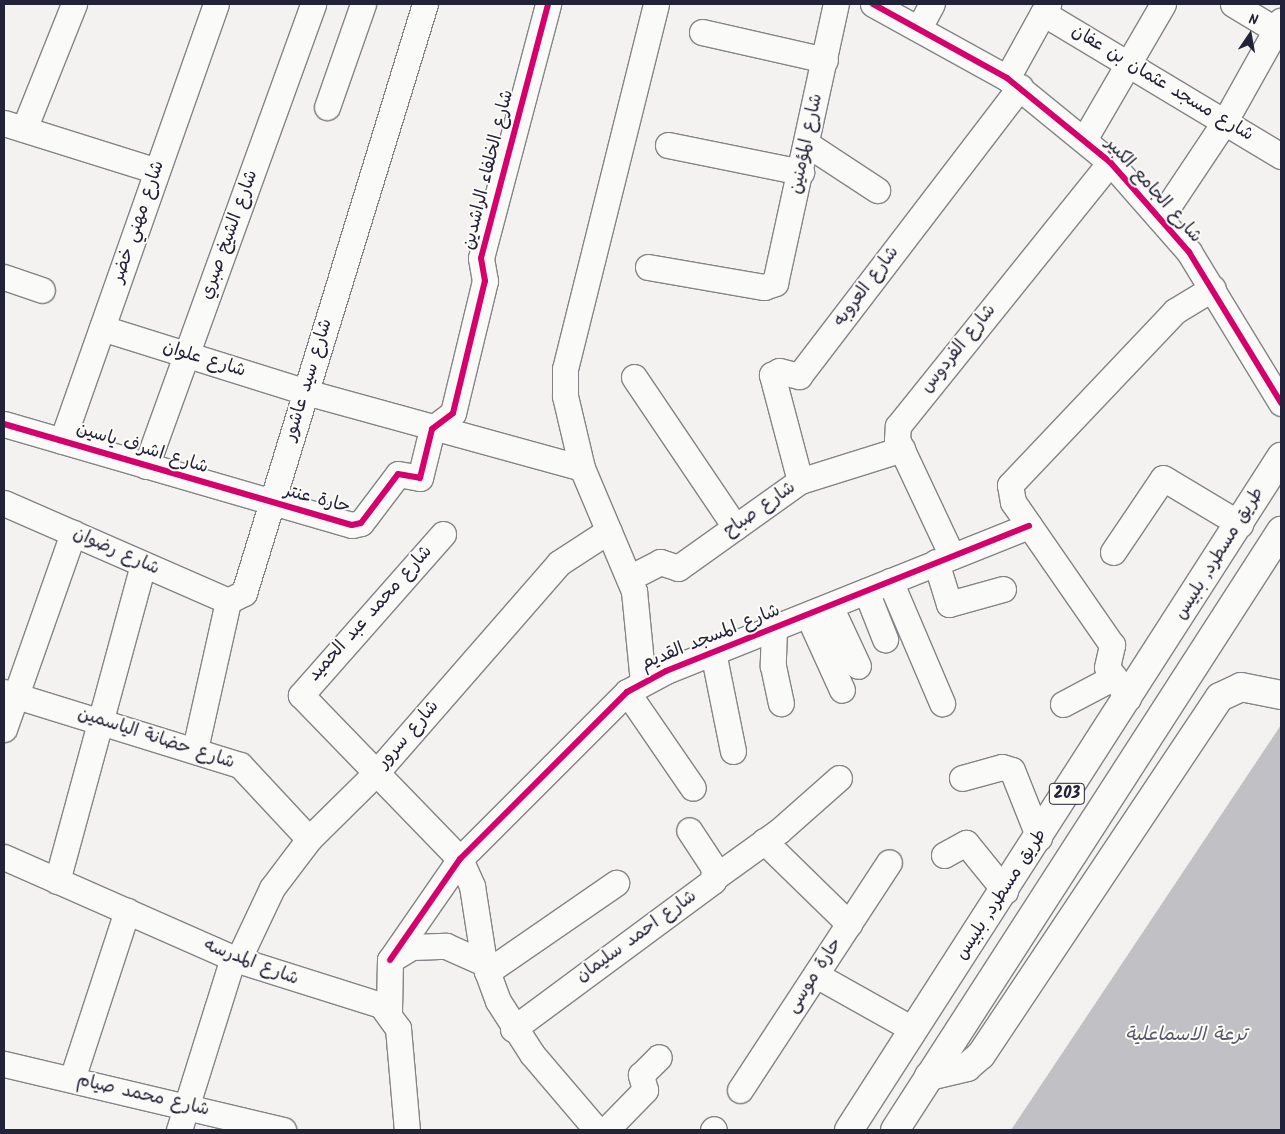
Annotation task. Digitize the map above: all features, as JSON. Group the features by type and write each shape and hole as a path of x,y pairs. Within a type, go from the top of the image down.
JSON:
{"main road":[{"name":"طريق مسطرد, بلبيس","path":"849,1130 1039,838 1121,688 1240,524 1281,457"},
{"name":"203","path":"895,1130 1281,532"},
{"path":"929,1076 967,1067 992,1038 1204,714 1220,697 1242,687 1281,695"}],"street":[{"path":"74,4 9,125 157,171"},
{"name":"شارع مهني خضر","path":"62,441 216,4"},
{"name":"شارع الشيخ صبري","path":"146,466 313,4"},
{"path":"327,107 363,4"},
{"name":"شارع سيد عاشور","path":"228,601 244,593 425,4"},
{"name":"شارع الخلفاء الراشدين","path":"432,429 453,413 485,281 481,258 548,4"},
{"path":"656,4 565,369 566,396 582,468 629,578 635,687 693,788"},
{"name":"شارع المؤمنين","path":"648,268 764,287 775,283 801,172 836,4"},
{"name":"شارع الجامع الكبير","path":"873,4 1014,82 1084,138 1110,162 1161,218 1213,288 1281,403"},
{"path":"919,28 932,4"},
{"path":"1084,138 1163,4"},
{"path":"1161,218 1225,122 1280,28 1233,4"},
{"path":"1014,82 1046,8"},
{"name":"شارع مسجد عثمان بن عفان","path":"1046,8 1127,64 1281,156"},
{"path":"702,32 825,60"},
{"name":"شارع العروبه","path":"800,482 772,375 779,371 799,376 1014,82"},
{"path":"807,144 877,190"},
{"path":"668,145 801,172"},
{"name":"شارع الفردوس","path":"1003,589 949,604 944,559 897,432 901,420 1110,162"},
{"path":"4,277 42,290"},
{"path":"1063,704 1121,688 1107,667 1112,644 1010,496 1014,480 1175,311 1213,288"},
{"name":"شارع علوان","path":"102,328 432,429 582,468"},
{"path":"634,377 735,528"},
{"name":"شارع اشرف ياسين","path":"4,424 271,503"},
{"name":"حارة عنتر","path":"271,503 356,525 398,474 419,478 432,429"},
{"name":"شارع صباح","path":"629,578 660,562 678,568 800,482 902,449"},
{"path":"1113,552 1163,478 1240,524"},
{"name":"شارع رضوان","path":"4,503 228,601"},
{"name":"شارع المسجد القديم","path":"390,960 460,859 635,687 713,652 1029,526"},
{"name":"شارع سرور","path":"179,1130 236,959 272,888 309,839 375,774 559,563 608,531"},
{"path":"4,729 10,694 73,533"},
{"name":"شارع محمد عبد الحميد","path":"375,774 301,695 443,534"},
{"path":"58,881 143,564"},
{"path":"890,581 942,703"},
{"path":"866,591 885,639"},
{"path":"195,749 228,601"},
{"path":"819,610 858,666"},
{"path":"819,610 842,690"},
{"path":"774,628 773,666 781,704"},
{"path":"713,652 733,752"},
{"name":"شارع حضانة الياسمين","path":"10,694 195,749 240,765 309,839"},
{"path":"962,778 1006,767 1012,770 1039,838"},
{"path":"375,774 460,859 472,886 485,968 513,1029 597,1130"},
{"name":"شارع احمد سليمان","path":"513,1029 764,841 839,778"},
{"path":"689,830 715,877"},
{"path":"764,841 849,924"},
{"path":"944,855 966,843 1005,891"},
{"name":"شارع المدرسه","path":"4,857 236,959 372,1001 388,1011"},
{"name":"حارة موسى","path":"740,1090 889,862"},
{"path":"485,968 616,883"},
{"path":"72,1080 127,911"},
{"path":"407,1130 398,1028 388,1011 390,960 430,943 485,968"},
{"path":"816,975 914,1030"},
{"path":"606,1130 645,1090 640,1075 660,1057"},
{"name":"شارع محمد صيام","path":"4,1064 283,1130"}],"water":[{"name":"ترعة الاسماعلية","path":"1281,725 1281,1130 1011,1130"}],"cycle path":[{"path":"4,424 352,525 361,523 398,474 420,478 432,429 453,413 485,281 481,258 548,4"},
{"path":"873,4 1007,78 1110,162 1189,252 1281,403"},
{"path":"390,960 460,859 627,692 666,671 1029,526"}]}
